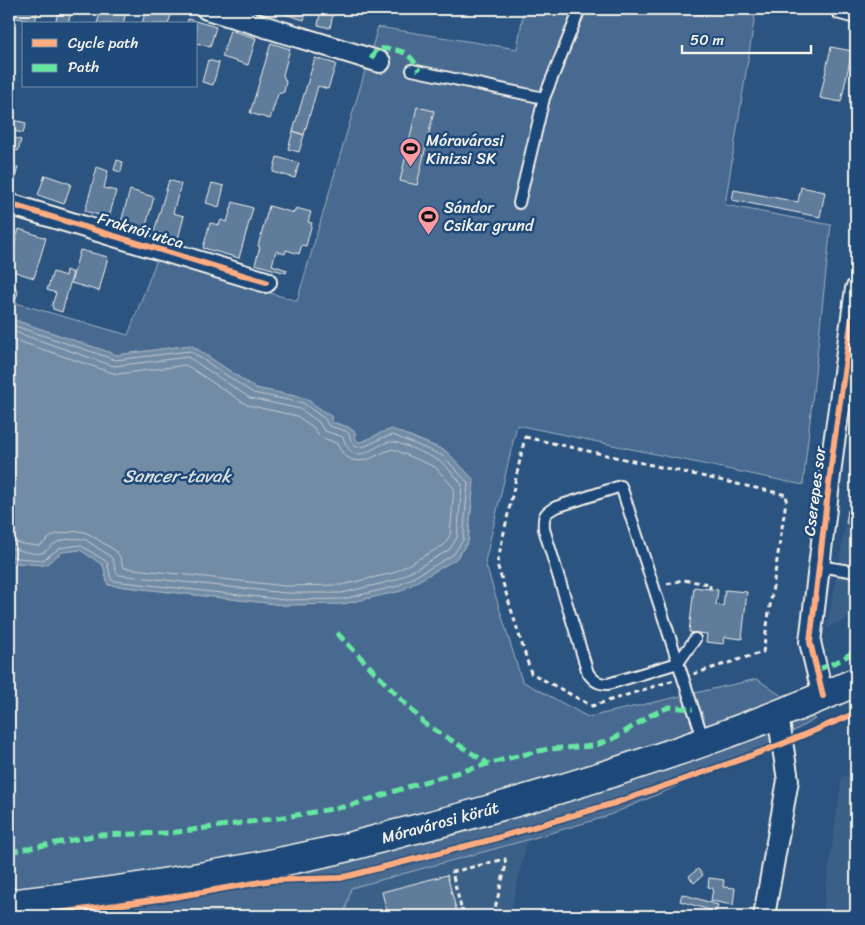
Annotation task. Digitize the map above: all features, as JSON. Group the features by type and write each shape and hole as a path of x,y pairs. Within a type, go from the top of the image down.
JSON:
{"main road":[{"name":"Móravárosi körút","path":"9,904 73,897 204,876 337,850 482,812 596,779 704,742 778,715 856,682"}],"street":[{"path":"207,9 380,62"},
{"path":"841,9 856,13"},
{"name":"Fraknói utca","path":"9,204 266,282"},
{"name":"Cserepes sor","path":"823,696 810,642 833,450 856,289"},
{"path":"764,916 788,780 778,715"}],"lane":[{"path":"519,203 544,98 580,9"},
{"path":"412,70 544,98"},
{"path":"695,640 678,663 608,684 601,684 593,680 588,673 544,529 543,519 548,511 621,486 654,589 678,663 704,742"},
{"path":"819,566 856,572"}],"path":[{"path":"654,589 682,580 710,584 710,589"},
{"path":"463,916 452,872 504,859 506,865 493,916"}],"shaded area":[{"path":"524,9 756,9 725,205 831,225 803,485 517,425 485,562 522,681 588,717 757,679 815,719 759,751 605,817 351,888 344,916 9,916 9,559 17,563 45,565 62,552 80,550 103,565 108,585 284,605 343,604 400,591 456,559 468,542 474,480 446,451 408,435 405,451 418,457 417,467 398,464 383,491 373,495 369,490 316,472 332,417 305,398 255,388 191,345 117,355 9,318 9,301 128,335 157,259 297,301 378,27 517,49","holes":["336,423 348,427 355,432 355,438 358,442 383,432 399,432 395,444 378,443 372,478 365,480 347,472 327,467 335,431 340,426"]},
{"path":"846,523 856,525 856,615 827,628"},
{"path":"842,776 856,778 856,916 822,916"},
{"path":"527,840 510,915 514,916 344,916 351,888"}],"water":[{"name":"Sancer-tavak","path":"9,318 117,355 191,345 255,388 305,398 332,417 331,422 348,427 355,432 355,438 358,442 365,441 392,429 446,451 474,480 468,542 456,559 401,591 343,604 284,605 108,585 103,565 80,550 62,552 45,565 16,563 9,559"}],"building":[{"path":"15,9 38,9 35,22 13,17"},
{"path":"59,9 71,13 69,22 56,22"},
{"path":"101,9 127,9 124,22 98,22"},
{"path":"146,9 162,9 172,12 169,22 143,22"},
{"path":"279,9 308,9 304,20 278,12"},
{"path":"321,9 334,9 330,28 318,25"},
{"path":"682,9 707,9 705,16"},
{"path":"188,19 216,27 210,47 198,43 198,22 187,22"},
{"path":"230,30 256,38 248,65 222,57"},
{"path":"271,43 290,49 283,75 286,82 284,92 278,94 270,119 250,113"},
{"path":"831,47 852,51 841,102 820,98"},
{"path":"315,58 336,64 328,89 318,86 304,135 293,131"},
{"path":"208,60 219,63 213,85 202,82"},
{"path":"417,107 434,111 417,185 400,181"},
{"path":"9,119 26,123 23,133 9,130"},
{"path":"293,131 304,135 299,152 288,149"},
{"path":"9,136 21,140 18,151 9,148"},
{"path":"277,157 299,163 295,178 273,172"},
{"path":"117,160 123,162 121,172 114,170"},
{"path":"9,164 18,167 12,188 9,186"},
{"path":"97,167 108,171 104,188 116,191 109,218 85,211"},
{"path":"45,175 71,184 64,204 38,195"},
{"path":"169,180 181,184 173,213 184,216 178,239 154,232"},
{"path":"212,183 224,186 219,207 206,203"},
{"path":"801,187 825,192 820,217 732,200 734,190 798,202"},
{"path":"130,190 154,197 145,229 121,222"},
{"path":"233,202 253,208 239,258 203,248 210,223 219,225 221,220 227,222"},
{"path":"269,206 294,213 296,208 311,212 308,222 312,223 306,246 302,245 299,254 286,250 285,254 276,251 272,265 287,270 286,273 255,264"},
{"path":"19,229 46,238 34,278 9,270 9,263"},
{"path":"80,250 108,257 99,291 71,283"},
{"path":"66,270 73,273 62,312 53,309 52,305 56,293 47,290 53,272 65,276"},
{"path":"9,282 13,283 18,292 15,302 9,300"},
{"path":"848,510 856,511 856,525 846,523"},
{"path":"694,587 718,590 716,605 723,606 725,590 747,592 742,639 725,637 724,644 706,642 707,634 689,632"},
{"path":"698,869 703,875 694,883 689,876"},
{"path":"447,875 458,916 388,916 382,892"},
{"path":"709,878 724,880 723,887 735,888 733,905 711,901 713,888 708,887"},
{"path":"682,894 718,905 716,912 680,901"}],"marked path":[{"path":"371,59 377,49 397,50 408,55 419,71"},
{"path":"337,633 424,723 489,764"},
{"path":"817,670 841,660 856,650"},
{"path":"9,852 98,835 170,833 349,806 417,784 509,758 548,749 593,746 613,739 651,715 669,707 693,709"}],"cycle path":[{"path":"9,204 266,282"},
{"path":"823,696 810,642 833,450 856,289"},
{"path":"37,916 174,897 272,880 340,878 490,840 618,802 782,744 856,713"}],"place":[{"name":"Móravárosi Kinizsi SK","path":"410,168"},
{"name":"Sándor Csikar grund","path":"428,235"}]}
